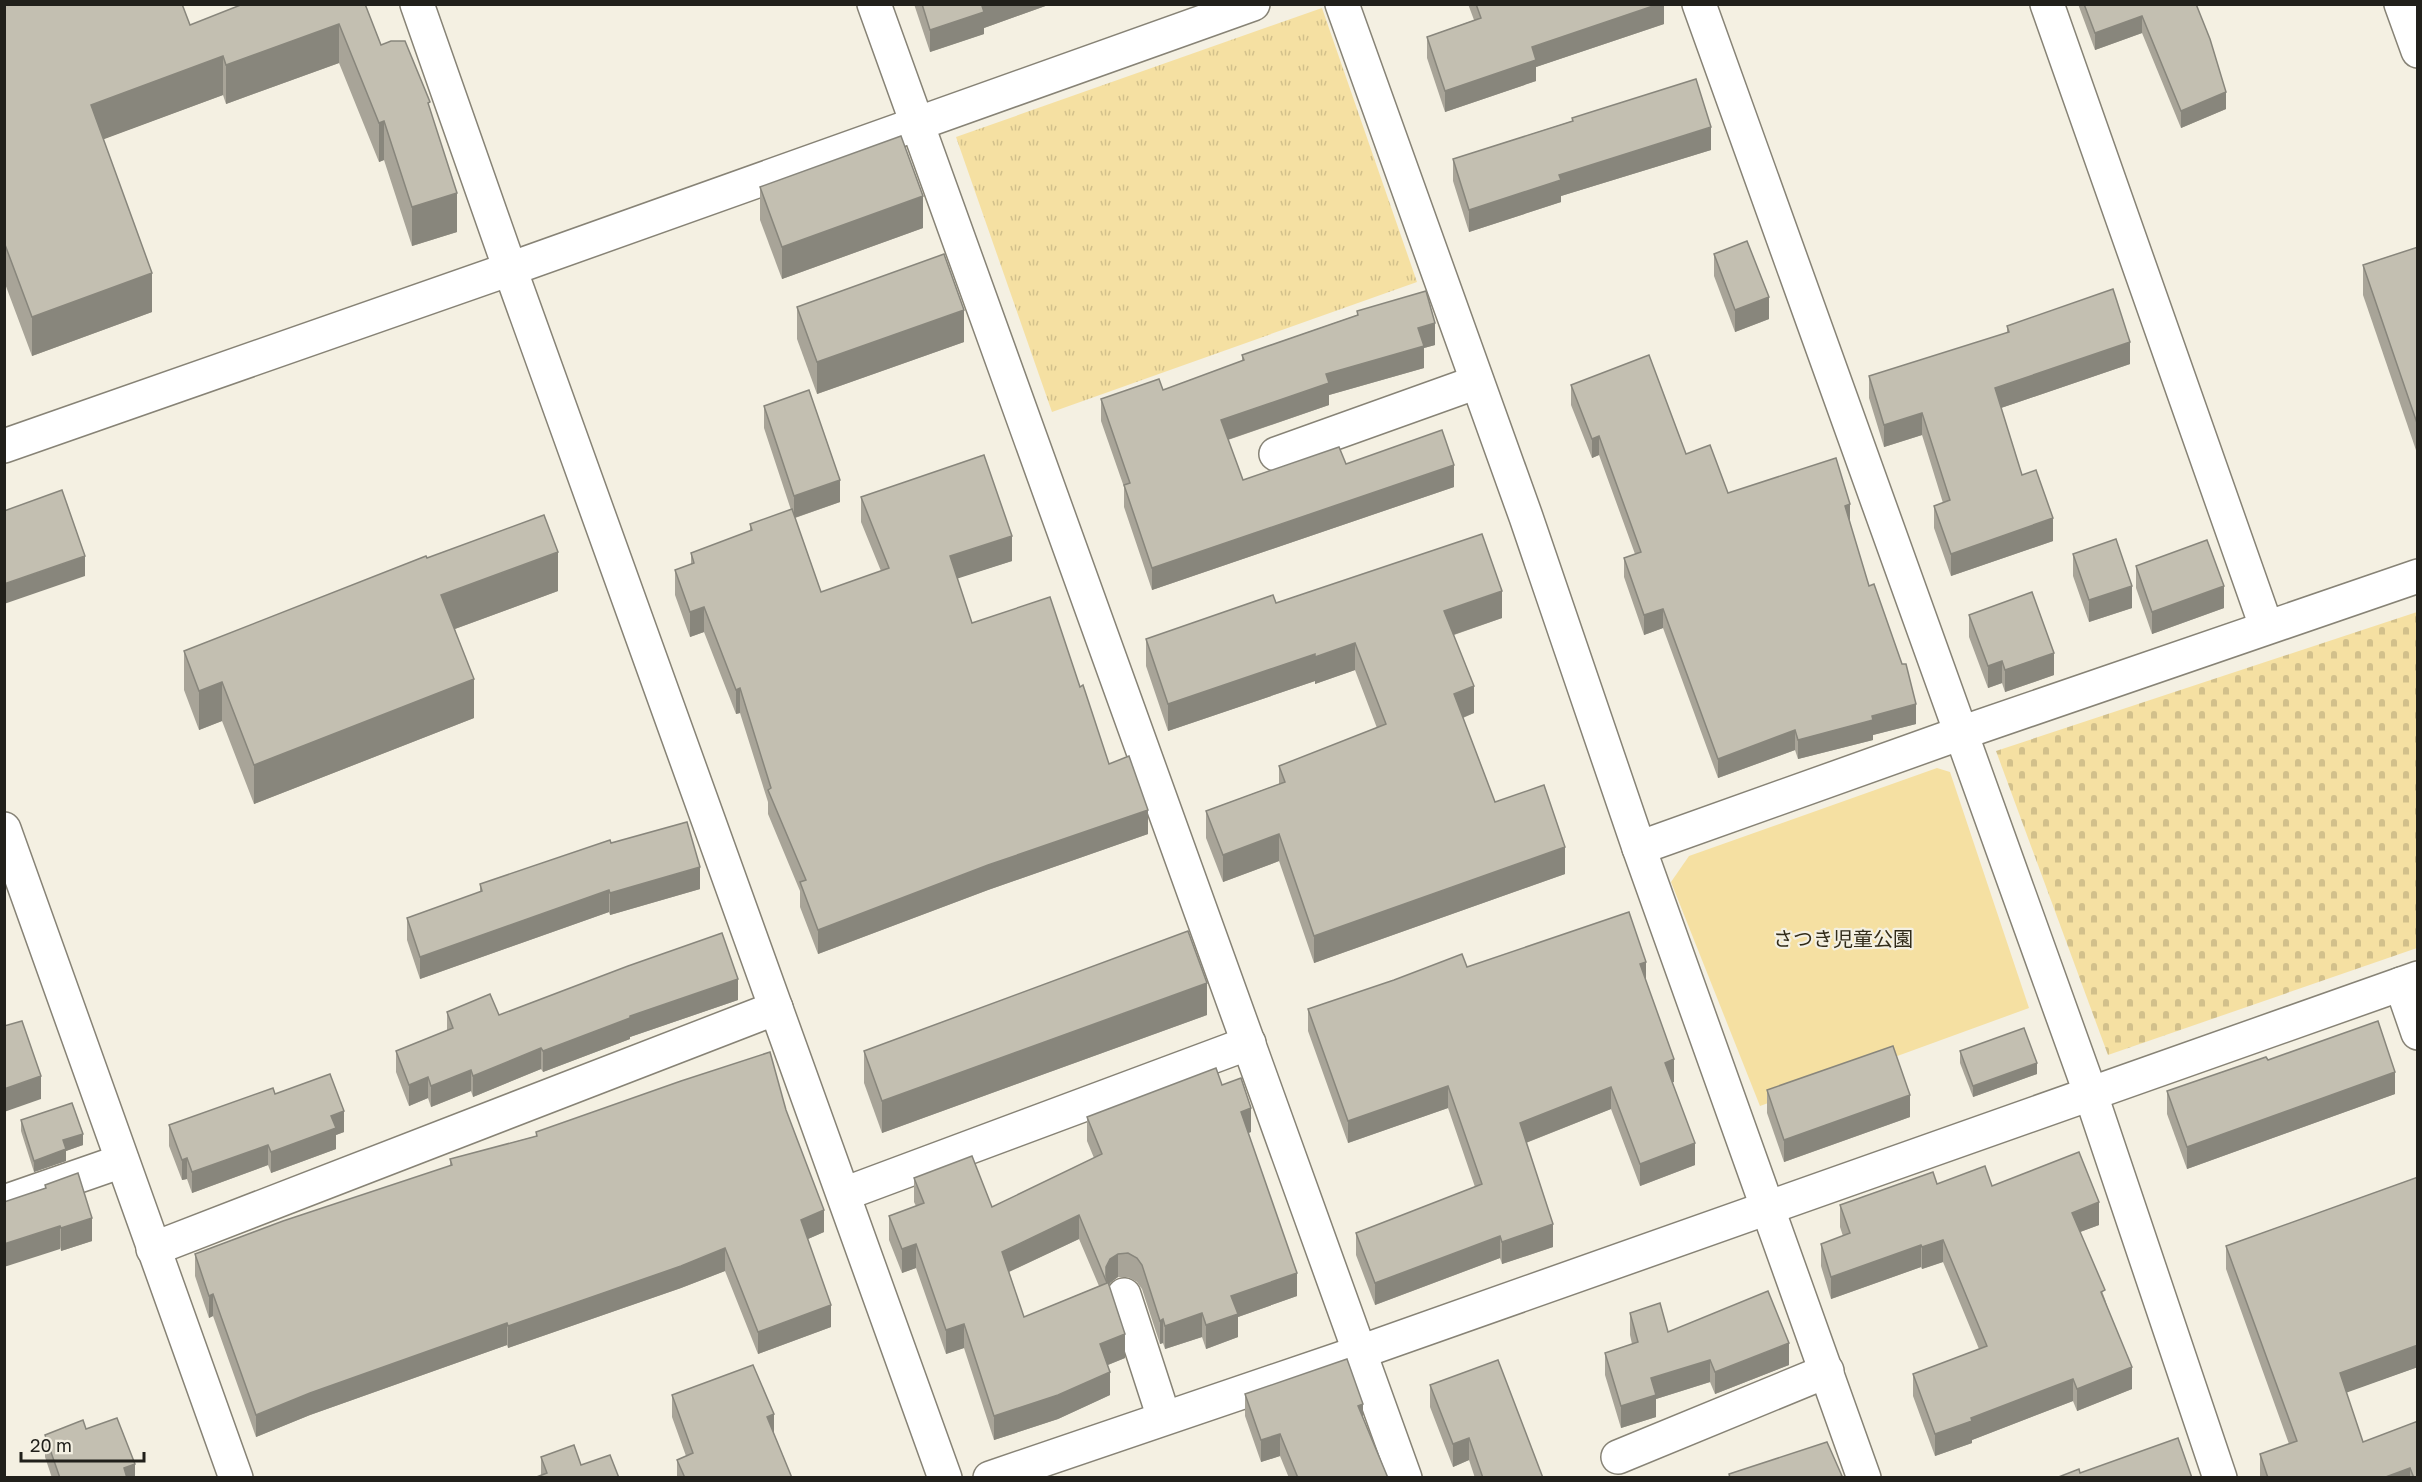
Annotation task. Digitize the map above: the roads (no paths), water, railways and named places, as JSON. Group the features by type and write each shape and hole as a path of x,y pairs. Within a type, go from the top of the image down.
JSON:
{"street":[{"path":"417,4 510,269 945,1478"},
{"path":"874,4 1405,1478"},
{"path":"4,446 510,269 1252,4"},
{"path":"1342,4 1864,1478"},
{"path":"1699,4 2090,1092 2220,1478"},
{"path":"2047,4 2266,626"},
{"path":"2401,4 2418,51"},
{"path":"1276,454 1477,382"},
{"path":"1639,848 2266,626 2418,576"},
{"path":"4,829 236,1478"},
{"path":"990,1478 1360,1352 2409,981 2418,1033"},
{"path":"153,1249 777,1008"},
{"path":"844,1194 1249,1043"},
{"path":"4,1202 122,1161"},
{"path":"1124,1295 1164,1418"},
{"path":"1618,1457 1827,1371"}],"park label":[{"name":"さつき児童公園","path":"1843,938"}]}
